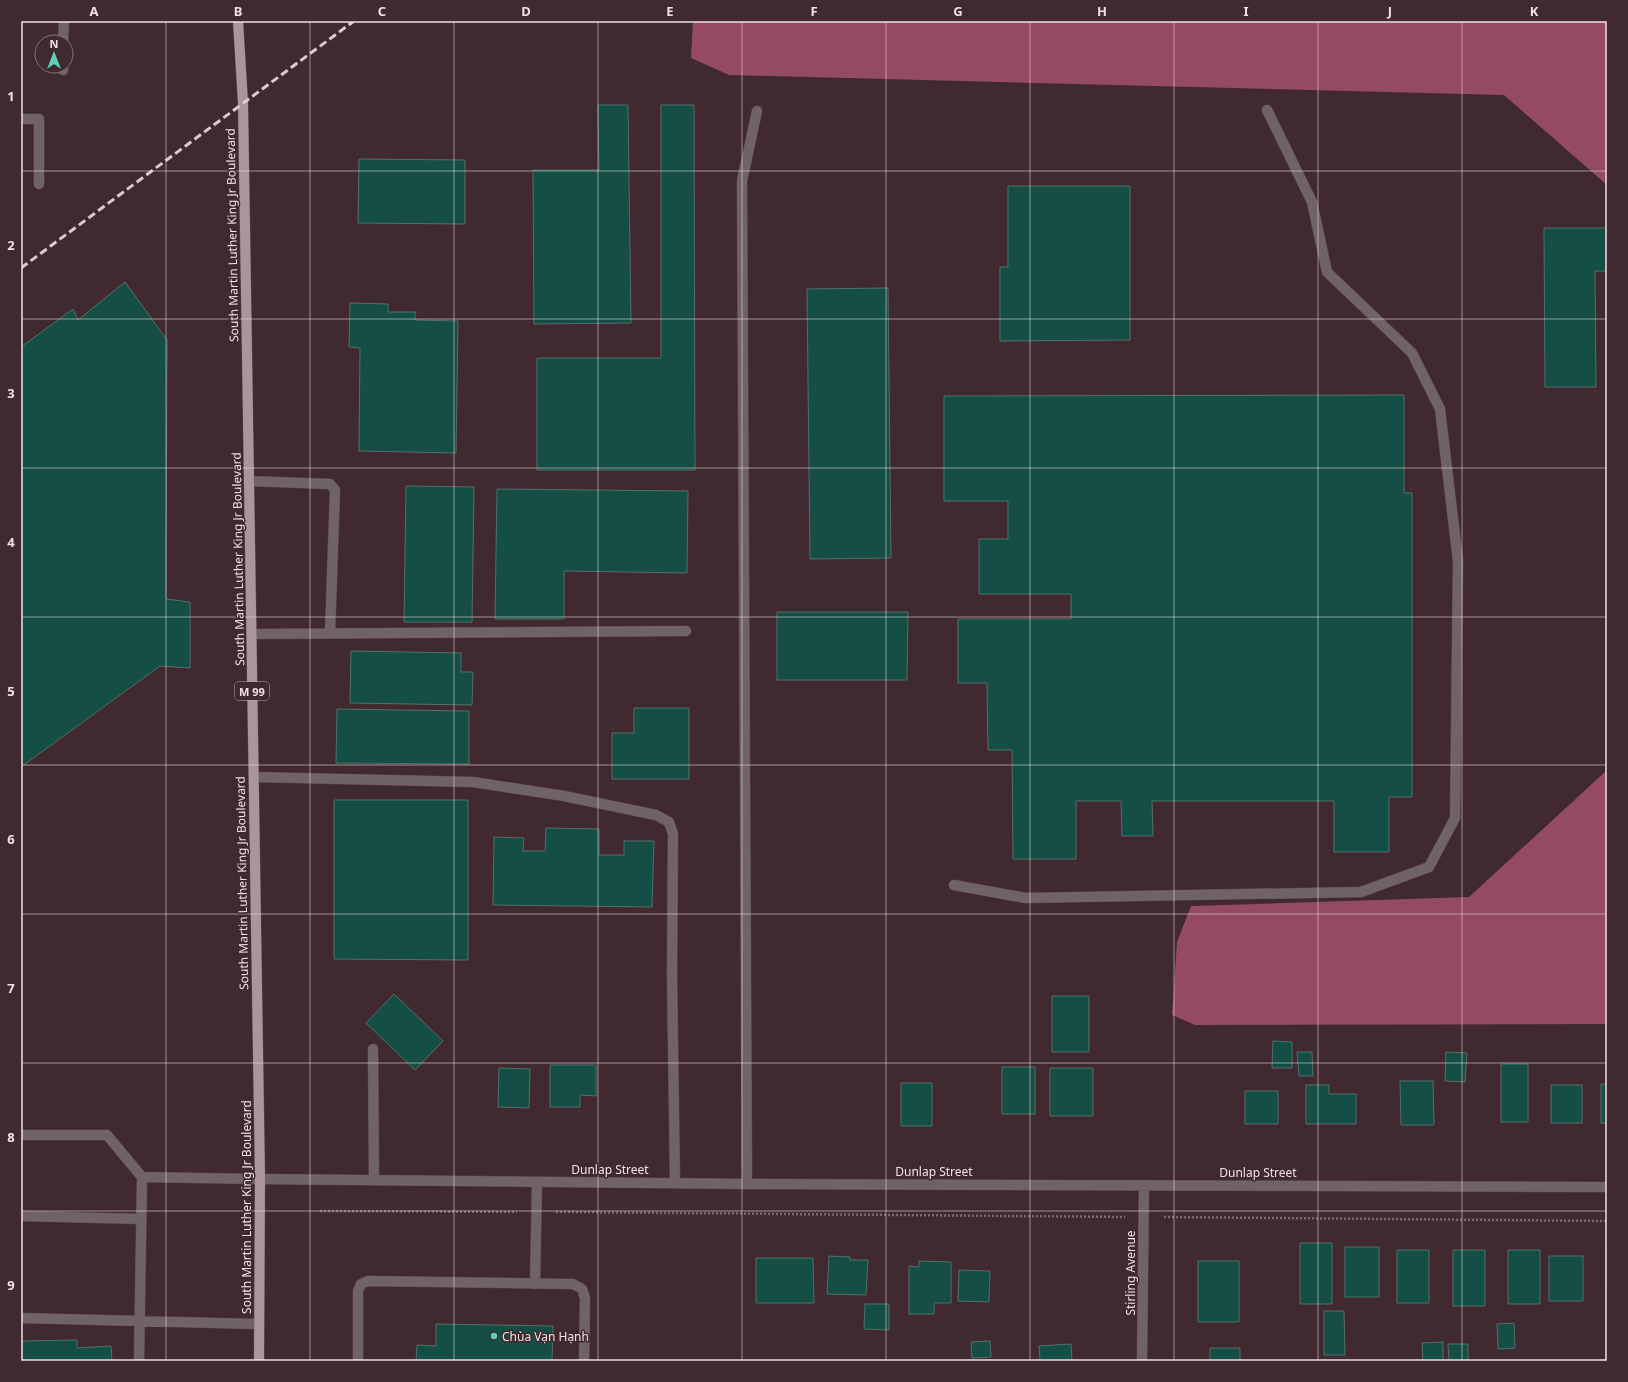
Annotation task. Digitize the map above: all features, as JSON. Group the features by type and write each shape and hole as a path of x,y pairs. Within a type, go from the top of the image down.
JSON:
{"main road":[{"name":"South Martin Luther King Jr Boulevard","path":"238,21 243,103 252,634 260,1179 259,1361"}],"street":[{"path":"64,21 64,34"},
{"path":"954,885 1026,898 1361,892 1429,867 1455,818 1458,561 1440,409 1412,353 1327,272 1312,202 1267,110"},
{"path":"747,1184 742,181 757,111"},
{"path":"21,120 39,120 39,184"},
{"path":"249,481 330,484 336,490 330,633"},
{"path":"252,634 686,631"},
{"path":"254,777 473,782 564,796 656,815 669,822 673,834 672,974 675,1183"},
{"path":"373,1050 374,1180"},
{"path":"21,1135 107,1135 142,1177 139,1361"},
{"name":"Dunlap Street","path":"142,1177 747,1184 1607,1187"},
{"path":"535,1284 537,1182"},
{"name":"Stirling Avenue","path":"1142,1361 1144,1185"},
{"path":"21,1216 141,1219"},
{"path":"350,1361 358,1361 358,1291 361,1284 368,1281 573,1284 582,1289 585,1298 584,1361"},
{"path":"21,1318 259,1324"}],"path":[{"path":"320,1211 1607,1221"}],"shaded area":[{"path":"693,21 1607,21 1607,185 1504,95 729,75 691,58"},
{"path":"1607,770 1607,1024 1195,1025 1172,1015 1177,942 1191,906 1469,897"}],"building":[{"path":"598,105 628,105 631,323 534,324 533,170 599,170"},
{"path":"661,105 694,105 695,470 537,470 537,358 661,358"},
{"path":"359,159 465,160 465,224 358,223"},
{"path":"1008,186 1130,186 1130,340 1000,341 1000,267 1008,267"},
{"path":"1544,228 1607,228 1607,271 1595,271 1596,387 1545,387"},
{"path":"125,282 167,340 166,599 190,602 190,668 160,666 21,767 21,347 73,309 78,320"},
{"path":"888,288 891,558 810,559 807,289"},
{"path":"350,303 388,304 388,312 415,312 415,320 458,321 456,453 359,451 360,348 349,347"},
{"path":"1404,395 1404,493 1412,493 1412,797 1389,797 1389,852 1334,852 1334,801 1152,801 1153,836 1122,836 1121,801 1076,801 1076,859 1013,859 1012,750 988,750 987,683 958,683 958,619 1071,619 1071,594 979,594 979,539 1008,539 1008,501 944,501 944,396"},
{"path":"406,486 474,487 472,622 404,622"},
{"path":"497,489 688,491 687,573 564,571 564,619 495,619"},
{"path":"777,612 908,612 907,680 777,680"},
{"path":"351,651 461,653 461,672 473,672 472,705 350,703"},
{"path":"634,708 689,708 689,779 612,779 612,733 634,733"},
{"path":"337,709 469,711 469,764 336,763"},
{"path":"334,800 468,800 468,960 334,959"},
{"path":"546,828 599,829 599,855 624,855 624,841 654,841 652,907 493,905 494,837 524,838 523,851 545,851"},
{"path":"394,994 443,1041 415,1070 366,1023"},
{"path":"1052,996 1089,996 1089,1052 1052,1052"},
{"path":"1273,1041 1292,1042 1292,1068 1272,1068"},
{"path":"1297,1052 1312,1052 1313,1076 1299,1076"},
{"path":"1446,1052 1467,1053 1465,1082 1445,1081"},
{"path":"1501,1064 1528,1064 1528,1122 1501,1122"},
{"path":"550,1065 596,1065 596,1096 580,1095 580,1107 550,1107"},
{"path":"1002,1067 1035,1067 1035,1114 1002,1114"},
{"path":"499,1068 530,1069 529,1108 498,1107"},
{"path":"1050,1068 1093,1068 1093,1116 1050,1116"},
{"path":"1400,1081 1433,1081 1434,1125 1401,1125"},
{"path":"901,1083 932,1083 932,1126 901,1126"},
{"path":"1601,1084 1607,1084 1607,1123 1601,1123"},
{"path":"1306,1085 1329,1085 1329,1094 1356,1094 1356,1124 1306,1124"},
{"path":"1551,1085 1582,1085 1582,1123 1551,1123"},
{"path":"1245,1091 1278,1091 1278,1124 1245,1124"},
{"path":"1300,1243 1332,1243 1332,1304 1300,1304"},
{"path":"1345,1247 1379,1247 1379,1297 1345,1297"},
{"path":"1397,1250 1429,1250 1429,1303 1397,1303"},
{"path":"1453,1250 1485,1250 1485,1306 1453,1306"},
{"path":"1508,1250 1540,1250 1540,1304 1508,1304"},
{"path":"1607,1251 1607,1286 1606,1286"},
{"path":"829,1256 850,1257 850,1260 868,1260 866,1295 827,1294"},
{"path":"1549,1256 1583,1256 1583,1301 1549,1301"},
{"path":"756,1258 813,1258 814,1303 756,1303"},
{"path":"919,1261 951,1262 951,1303 934,1303 934,1314 909,1314 909,1266 919,1267"},
{"path":"1198,1261 1239,1261 1239,1322 1198,1322"},
{"path":"959,1270 990,1271 989,1302 958,1301"},
{"path":"865,1304 889,1304 889,1330 864,1329"},
{"path":"1324,1311 1344,1311 1345,1355 1324,1355"},
{"path":"1514,1323 1515,1348 1498,1349 1497,1324"},
{"name":"Chùa Vạn Hạnh","path":"436,1324 553,1326 552,1361 416,1361 417,1345 436,1346"},
{"path":"77,1340 77,1348 111,1346 112,1361 21,1361 21,1341"},
{"path":"990,1341 991,1357 972,1358 971,1342"},
{"path":"1443,1342 1443,1361 1423,1361 1422,1343"},
{"path":"1071,1344 1072,1361 1040,1361 1039,1346"},
{"path":"1448,1344 1468,1344 1468,1361 1449,1361"},
{"path":"1210,1348 1240,1348 1240,1361 1210,1361"}],"railway":[{"path":"21,268 354,21"}],"place":[{"name":"Chùa Vạn Hạnh","path":"494,1336"}]}
